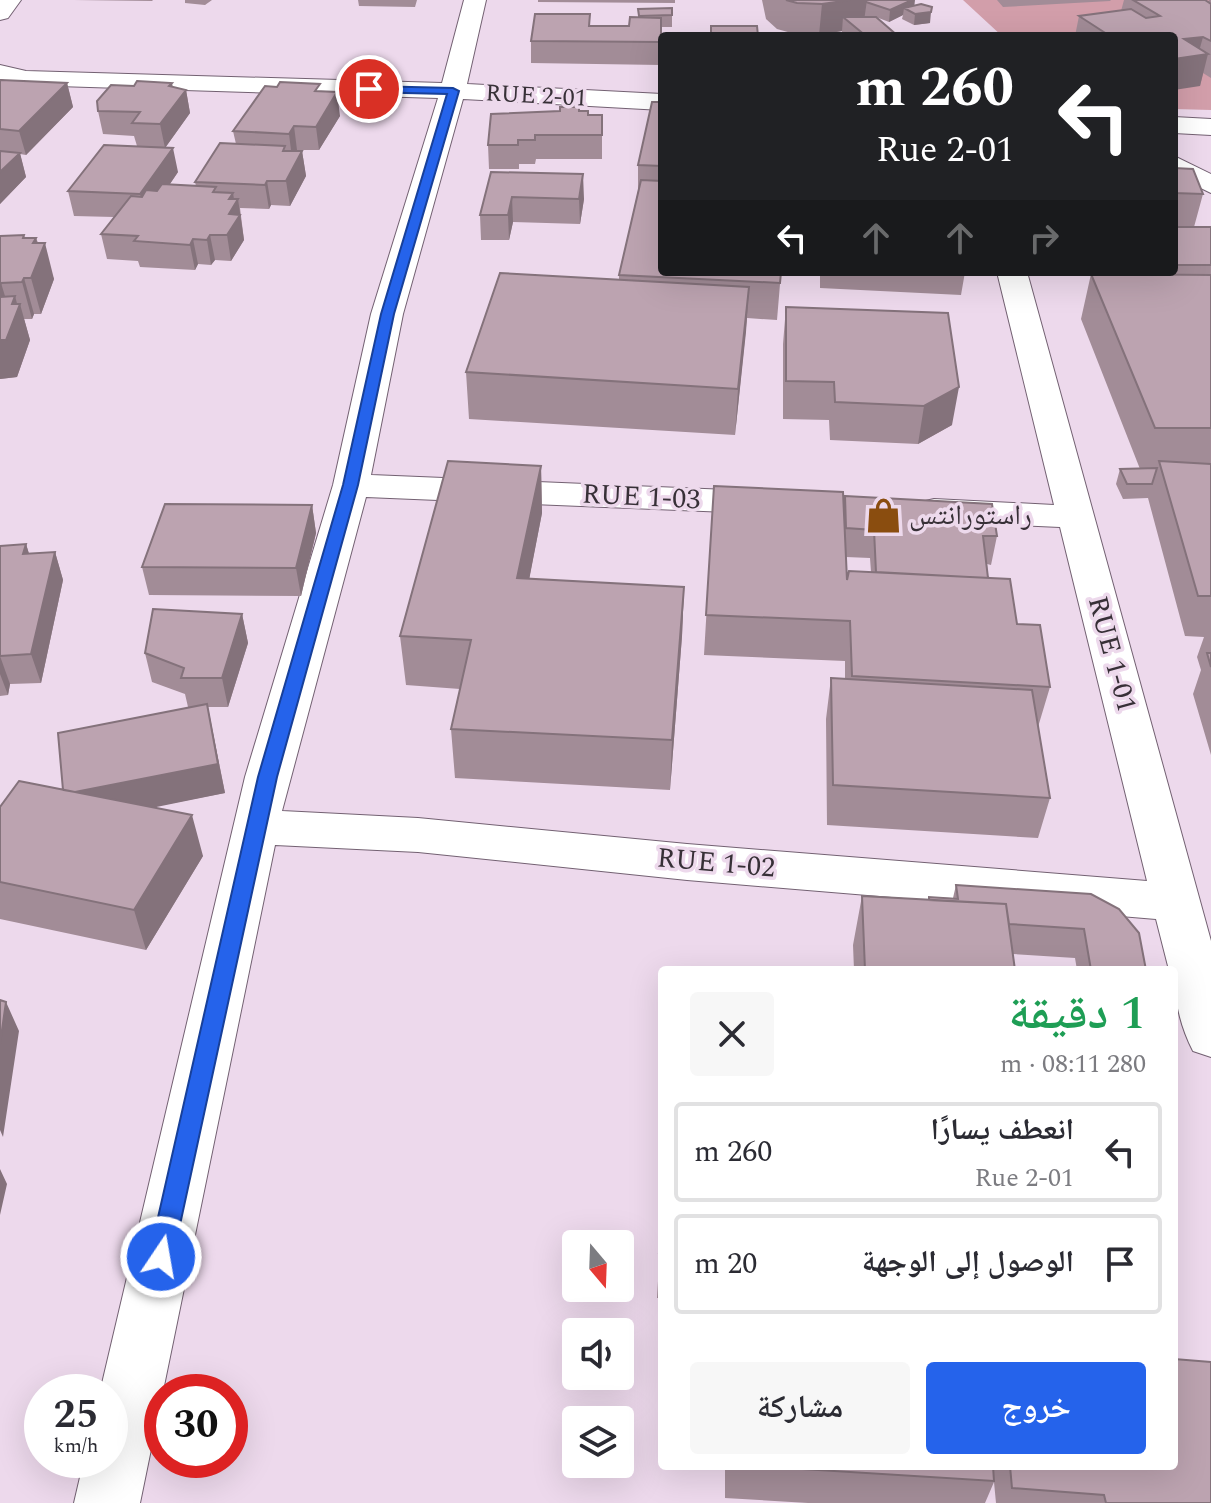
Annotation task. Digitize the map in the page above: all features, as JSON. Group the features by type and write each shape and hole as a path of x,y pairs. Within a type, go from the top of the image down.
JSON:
{"street":[{"path":"0,13 10,0"},
{"path":"107,1503 267,777 351,485 387,314 453,91 475,0"},
{"path":"0,72 26,78"},
{"path":"0,87 26,78"},
{"name":"RUE 2-01","path":"26,78 453,91 658,102"},
{"path":"1178,125 1211,127"},
{"path":"1178,166 1211,185"},
{"name":"RUE 1-01","path":"1013,276 1211,1036"},
{"name":"RUE 1-03","path":"351,485 808,505"},
{"path":"902,509 1076,517"},
{"name":"RUE 1-02","path":"256,827 418,835 687,862 1176,902"}],"shaded area":[{"path":"963,0 1211,0 1211,110 1178,109 1178,32 998,32"}],"building":[{"path":"786,0 850,0 822,4"},
{"path":"866,0 912,0 890,10"},
{"path":"1133,0 1205,0 1211,4 1211,41 1203,37 1184,39 1208,54 1178,58 1178,32 1104,32 1079,16 1131,9 1146,18 1160,16"},
{"path":"921,4 932,7 931,12 915,14 904,8"},
{"path":"672,8 672,15 639,16 638,9"},
{"path":"535,14 590,14 589,26 629,26 630,17 661,18 658,42 531,41"},
{"path":"843,17 876,17 893,32 861,32"},
{"path":"711,26 757,26 758,32 711,32"},
{"path":"1,80 67,83 19,131 0,129"},
{"path":"137,81 172,83 169,86 186,90 160,124 132,123 140,112 98,111 97,101 111,85 134,86"},
{"path":"280,82 320,84 315,91 337,92 316,127 294,126 289,134 233,131 265,86 277,87"},
{"path":"652,102 658,102 658,166 638,165"},
{"path":"560,107 579,107 579,111 588,111 588,115 602,115 602,135 535,135 535,140 518,140 518,145 488,145 491,114 560,111"},
{"path":"220,143 285,146 283,151 302,151 286,181 267,181 265,185 195,182"},
{"path":"104,145 173,148 140,194 68,191"},
{"path":"0,151 20,153 0,172"},
{"path":"1178,168 1193,169 1203,194 1178,193"},
{"path":"491,172 583,174 579,199 512,197 508,215 480,215"},
{"path":"641,180 658,181 658,276 781,276 780,283 619,275"},
{"path":"162,184 216,187 213,192 233,193 229,199 238,199 229,214 240,215 227,235 210,235 207,240 193,239 190,245 134,241 138,236 101,234 131,196 142,197 146,190 157,191"},
{"path":"1178,227 1211,227 1211,265 1178,265"},
{"path":"24,235 23,238 36,238 33,243 45,243 31,278 24,278 22,282 1,283 0,286 0,236"},
{"path":"500,273 749,287 738,389 466,372"},
{"path":"1211,275 1211,428 1155,428 1092,276"},
{"path":"15,296 12,304 20,304 6,340 0,340 0,297"},
{"path":"786,307 948,313 959,387 924,406 835,402 834,382 786,381"},
{"path":"448,461 541,466 517,578 684,587 672,740 451,729 471,640 400,636"},
{"path":"1159,461 1211,464 1211,596 1198,596"},
{"path":"1157,468 1152,484 1127,484 1120,469"},
{"path":"714,486 843,492 847,580 849,571 1010,579 1017,624 1040,625 1050,687 852,676 850,621 706,615"},
{"path":"845,496 992,504 997,536 983,536 988,578 876,572 874,530 846,528"},
{"path":"165,504 312,505 296,568 142,567"},
{"path":"26,544 23,554 55,552 31,654 0,656 0,546"},
{"path":"153,609 242,614 222,678 181,678 184,668 145,653"},
{"path":"831,678 1032,690 1050,798 833,785"},
{"path":"207,704 218,764 75,792 63,790 58,733"},
{"path":"19,781 192,815 134,910 0,882 0,807"},
{"path":"956,885 1091,894 1119,909 1139,933 1145,966 1090,966 1084,929 1009,924 1006,904 929,900 929,897 958,899"},
{"path":"862,896 1006,904 1014,966 865,966"},
{"path":"0,1000 6,1002 0,1044"},
{"path":"1178,1359 1211,1362 1211,1503 1106,1503 1104,1495 1012,1488 1010,1470 1178,1470"},
{"path":"818,1470 993,1470 994,1481"}],"place":[{"name":"راستورانتس","path":"883,515"}],"route":[{"path":"161,1257 267,777 351,485 387,314 453,91 369,89"}]}
